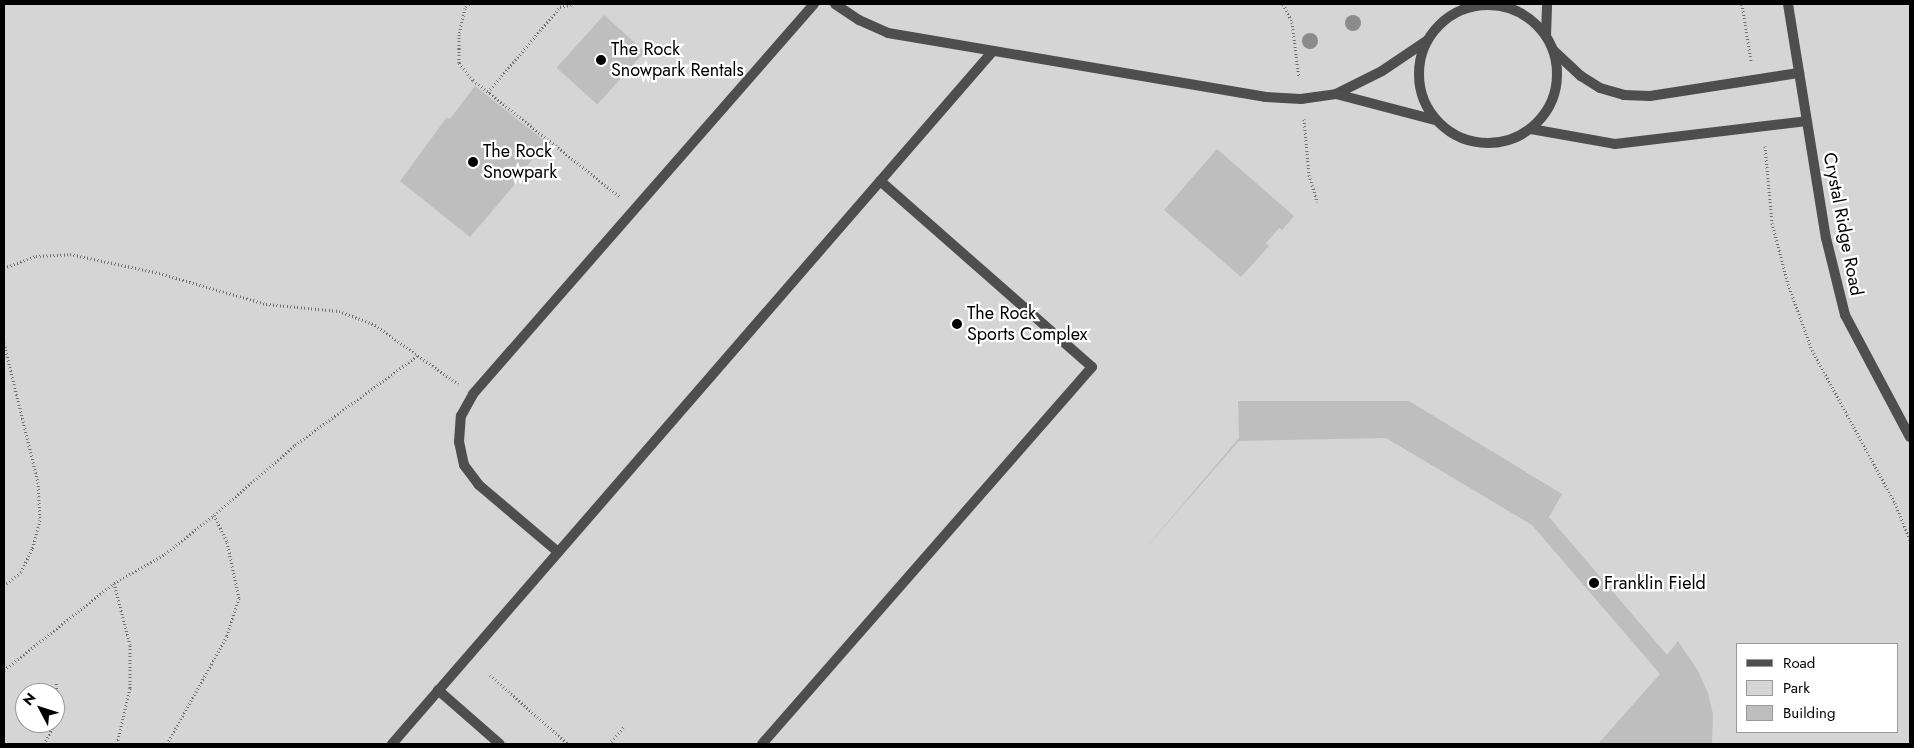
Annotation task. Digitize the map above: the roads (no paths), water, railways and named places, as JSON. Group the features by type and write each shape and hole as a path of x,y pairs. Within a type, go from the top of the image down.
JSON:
{"street":[{"path":"558,552 479,484 464,465 459,442 461,416 473,394 814,4"},
{"path":"836,4 859,20 888,33 1264,97 1302,99 1336,94 1382,71 1428,40"},
{"path":"1483,4 1506,8 1529,18 1546,36 1554,51 1558,72 1554,94 1545,113 1531,129 1512,139 1492,144 1471,142 1451,133 1435,120 1424,101 1419,81 1420,60 1428,40 1442,22 1461,11 1483,4"},
{"path":"1546,36 1547,4"},
{"name":"Crystal Ridge Road","path":"1788,4 1826,238 1845,315 1910,437"},
{"path":"1554,51 1581,76 1600,88 1624,95 1650,96 1799,73"},
{"path":"392,744 992,52"},
{"path":"1336,94 1435,120"},
{"path":"1531,129 1615,144 1807,122"},
{"path":"762,744 1092,367 880,181"},
{"path":"438,690 500,744"}],"place":[{"name":"The Rock Snowpark Rentals","path":"601,60"},
{"name":"The Rock Snowpark","path":"473,162"},
{"name":"The Rock Sports Complex","path":"957,324"},
{"name":"Franklin Field","path":"1594,583"}]}
